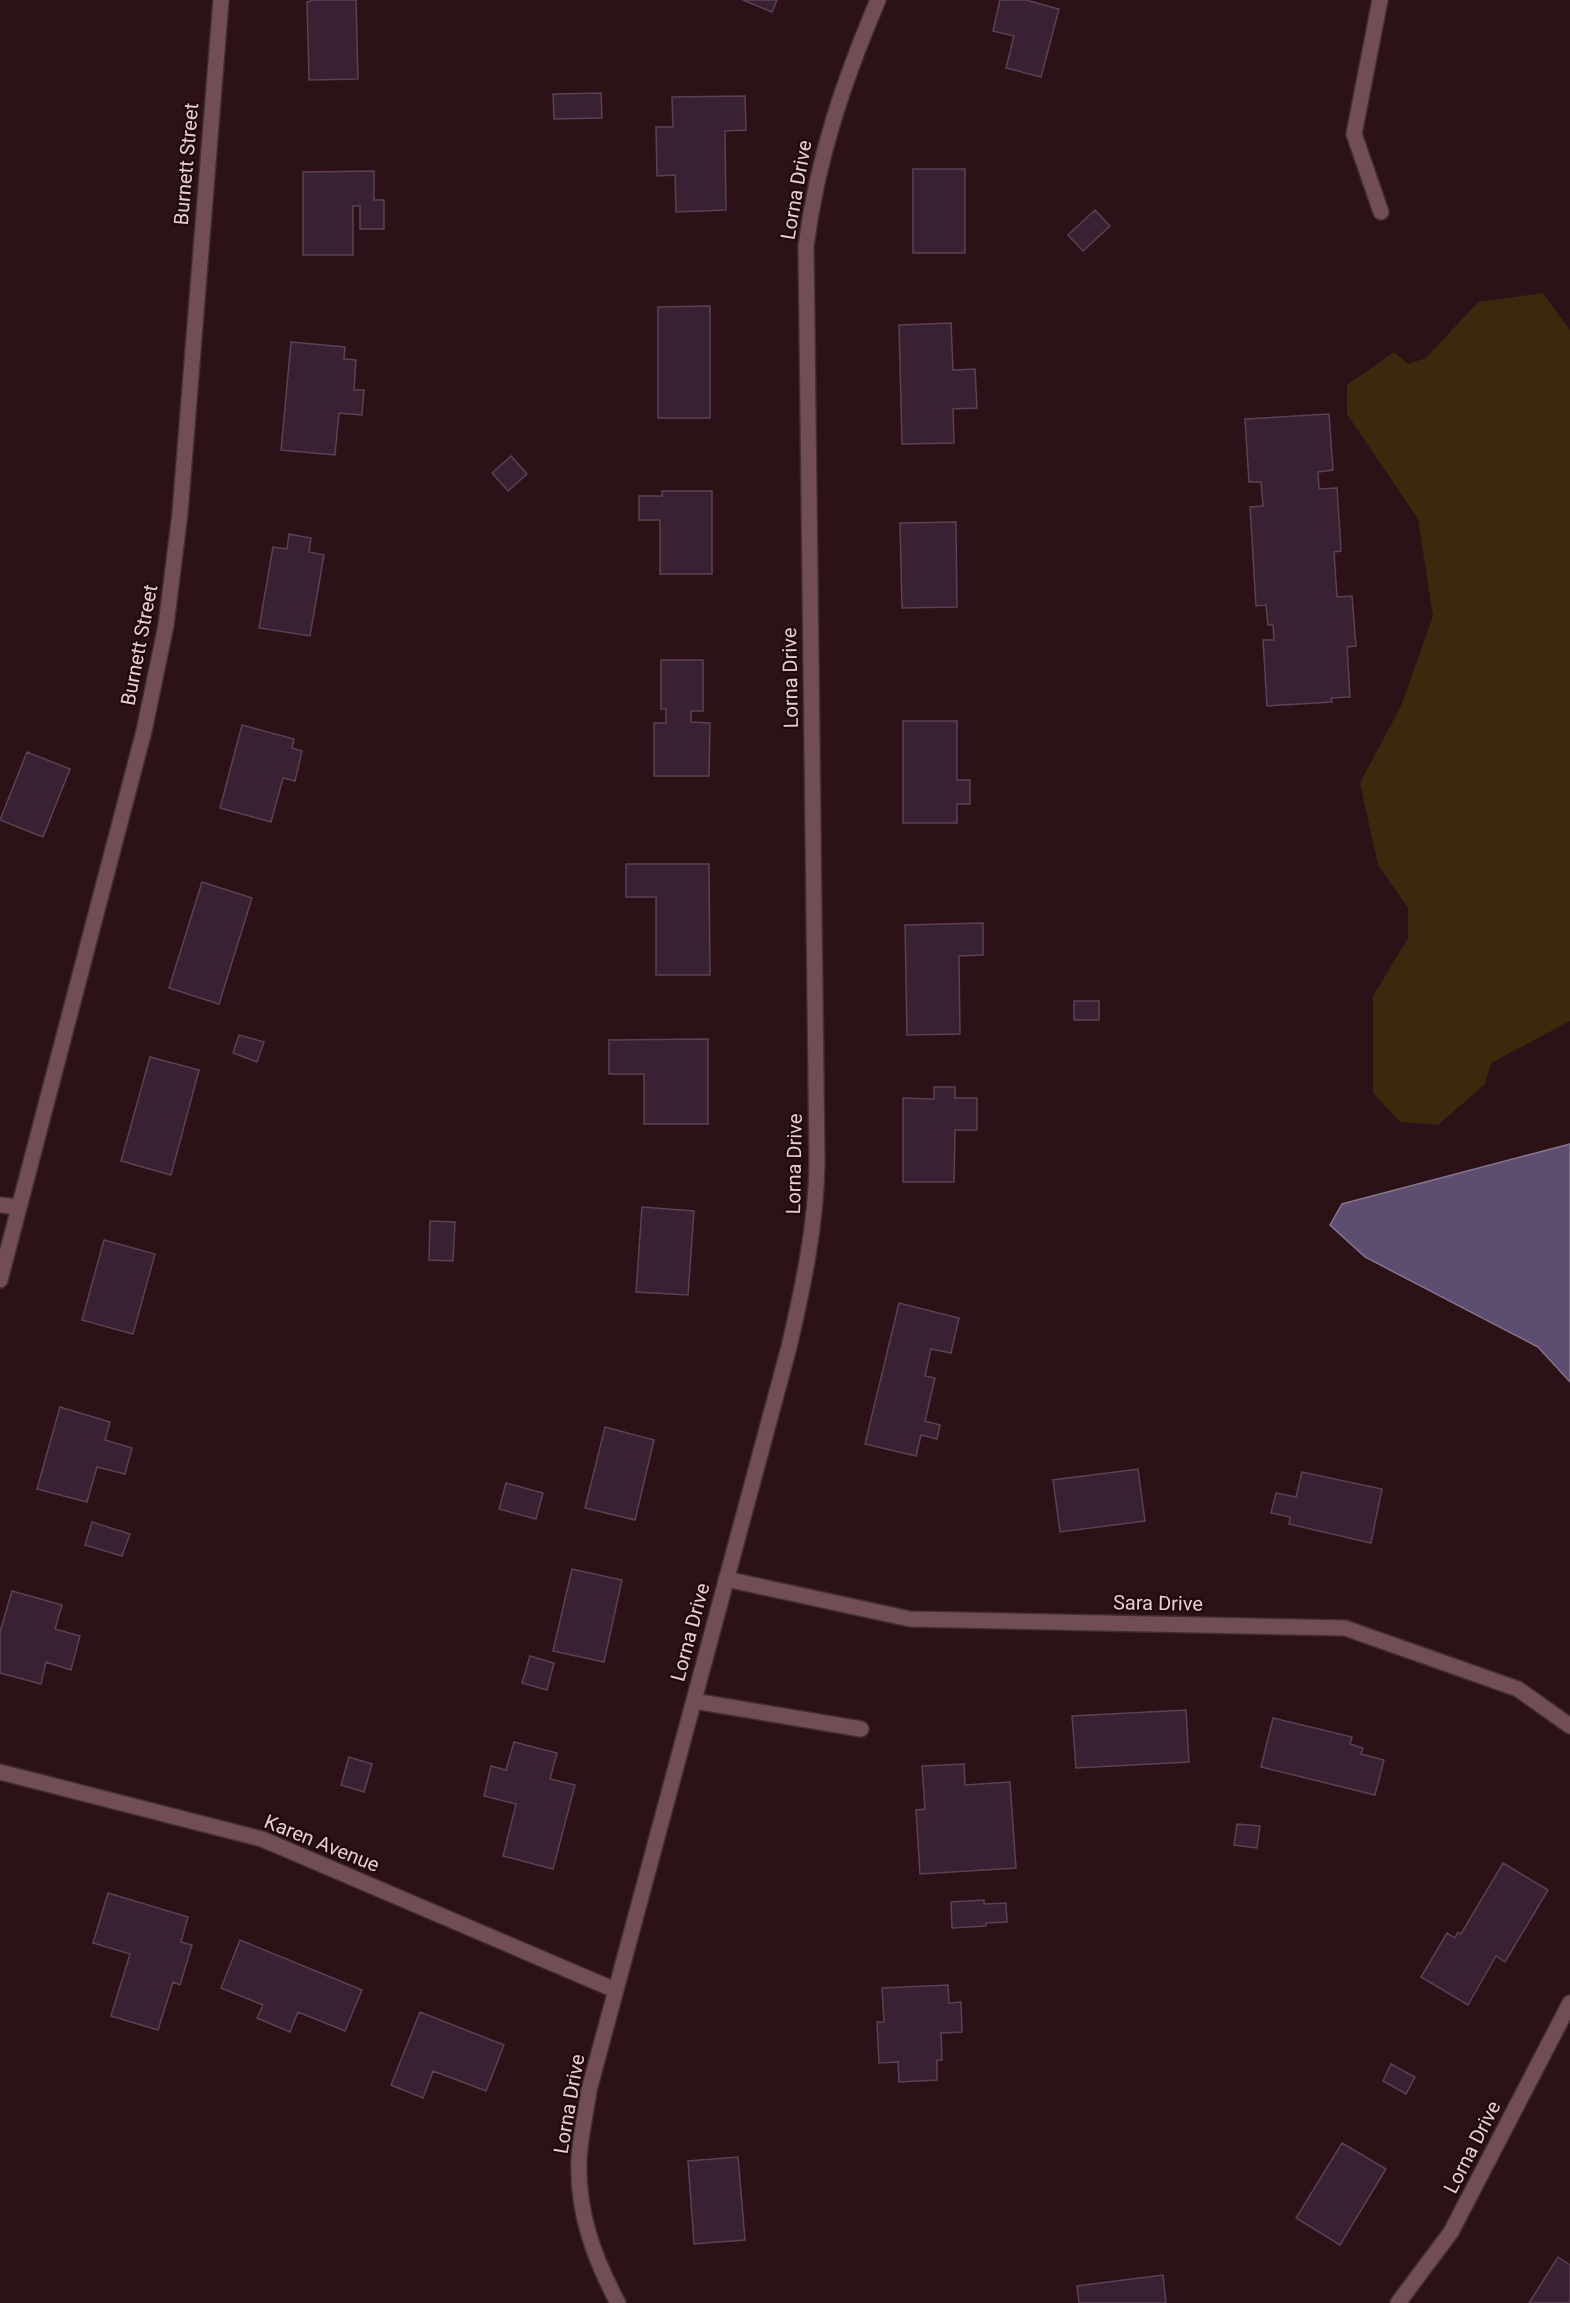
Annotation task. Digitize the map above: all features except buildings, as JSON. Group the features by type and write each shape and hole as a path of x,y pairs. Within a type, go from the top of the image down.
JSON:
{"street":[{"name":"Burnett Street","path":"0,1280 144,731 169,606 180,513 221,0"},
{"name":"Lorna Drive","path":"618,2303 600,2267 585,2221 580,2193 579,2159 589,2090 789,1347 808,1261 815,1211 817,1163 806,246 817,178 832,120 847,72 878,0"},
{"path":"1380,0 1354,134 1381,212"},
{"path":"0,1205 19,1207"},
{"name":"Sara Drive","path":"726,1579 910,1619 1345,1628 1518,1689 1570,1726"},
{"path":"693,1701 861,1729"},
{"name":"Karen Avenue","path":"0,1773 262,1839 615,1990"},
{"name":"Lorna Drive","path":"1398,2303 1451,2232 1570,2003"}],"shaded area":[{"path":"1543,293 1570,330 1570,1021 1491,1063 1485,1084 1438,1125 1400,1122 1373,1093 1373,996 1408,938 1408,908 1378,865 1360,783 1401,706 1433,616 1418,519 1347,414 1347,385 1394,352 1408,364 1426,358 1478,302"},
{"path":"1570,1144 1570,1382 1538,1347 1365,1257 1330,1225 1342,1204"}]}
